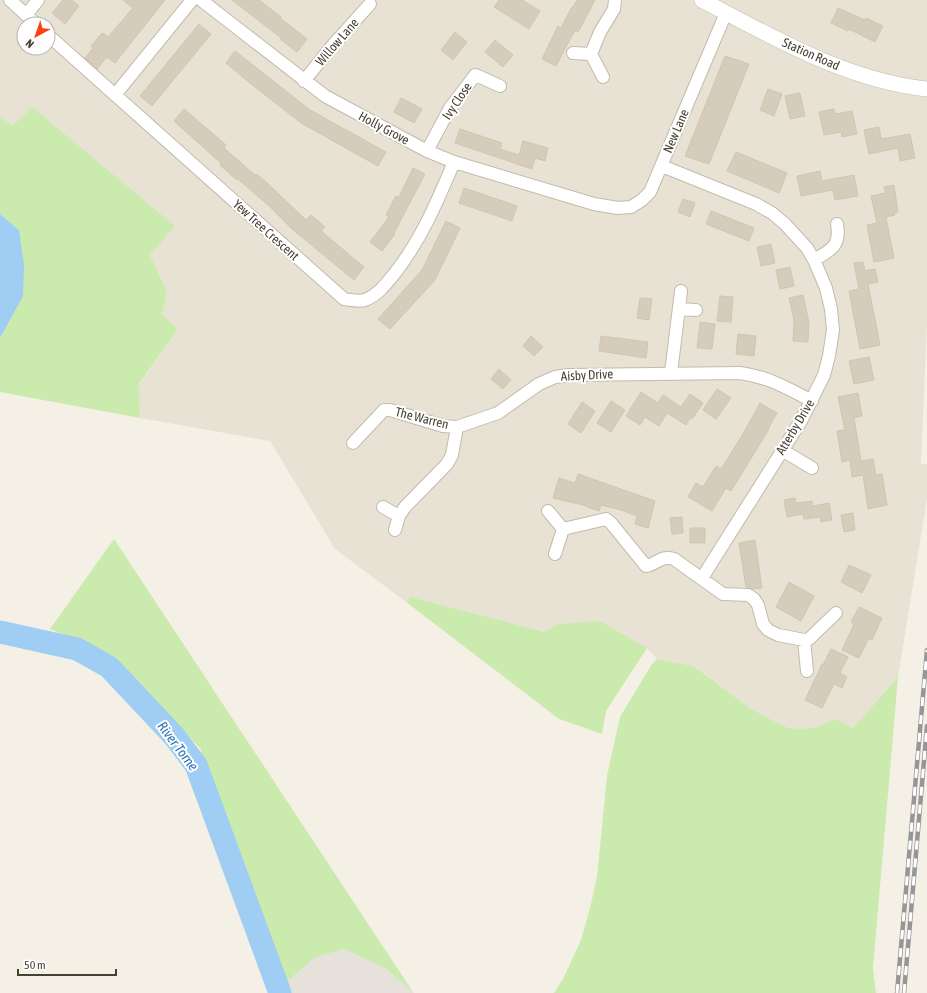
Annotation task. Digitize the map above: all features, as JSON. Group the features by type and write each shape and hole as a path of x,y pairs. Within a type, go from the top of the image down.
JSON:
{"street":[{"path":"10,0 26,15 38,0"},
{"path":"115,96 192,0"},
{"name":"Holly Grove","path":"201,0 325,96 427,151 454,162 594,204"},
{"path":"603,77 591,54 600,32 614,9 615,0"},
{"name":"Station Road","path":"702,0 793,47 835,66 904,87 927,90"},
{"name":"Willow Lane","path":"304,81 333,45 370,4"},
{"name":"New Lane","path":"594,204 618,208 631,207 642,200 650,192 726,12"},
{"name":"Yew Tree Crescent","path":"56,42 344,299 354,301 364,300 373,296 383,288 416,245 428,222 454,162"},
{"path":"573,53 591,54"},
{"name":"Ivy Close","path":"427,151 450,108 475,75 500,86"},
{"name":"Atterby Drive","path":"662,166 756,204 772,213 785,224 807,248 826,288 831,309 833,330 829,356 824,375 812,401 702,578"},
{"path":"814,260 830,250 837,243 839,233 837,224"},
{"path":"672,373 681,291"},
{"path":"679,309 696,310"},
{"name":"Aisby Drive","path":"457,426 498,413 539,384 555,377 569,375 740,373 757,375 774,381 812,401"},
{"name":"The Warren","path":"353,443 384,410 390,410 443,426 457,426"},
{"path":"395,530 399,516 405,507 447,464 452,455 457,426"},
{"path":"782,450 812,468"},
{"path":"383,507 399,516"},
{"path":"548,511 563,529"},
{"path":"563,529 606,519 612,523 644,565 649,566 664,558 668,558 674,560 702,578 723,594 748,594 758,605 763,624 768,630 778,634 804,640 809,639 836,613"},
{"path":"555,554 563,529"},
{"path":"804,640 807,671"}],"shaded area":[{"path":"0,0 927,0 927,323 921,464 927,464 927,499 898,677 853,728 837,719 815,727 803,729 788,728 751,709 695,666 657,659 647,648 559,624 546,632 411,597 406,602 335,549 270,441 140,418 139,385 178,329 162,314 167,292 150,255 32,107 12,126 0,116"},
{"path":"344,949 386,969 414,993 283,993 281,987 314,958"}],"green space":[{"path":"32,107 175,226 150,255 167,292 162,314 178,329 139,384 140,418 0,392 0,338 19,230 1,215 0,212 0,116 12,126"},
{"path":"114,539 413,992 386,969 344,949 314,958 281,987 200,748 103,652 50,629"},
{"path":"411,597 545,632 558,624 600,621 647,648 606,711 602,734 559,719 406,602"},
{"path":"657,659 694,666 751,709 788,728 803,729 815,727 837,719 853,728 898,677 873,968 876,993 554,993 563,979 581,940 591,904 597,877 607,776 620,717 652,664"}],"water":[{"path":"0,212 1,215 19,230 24,265 23,296 0,338"}],"building":[{"path":"63,0 72,0 79,6 65,24 52,13"},
{"path":"123,0 165,0 115,63 107,57 97,69 85,58 93,48 91,46 102,33 108,37 133,8"},
{"path":"232,0 259,0 307,39 297,52"},
{"path":"499,0 522,0 540,11 529,29 494,7"},
{"path":"577,0 595,0 578,32 575,30 556,66 542,59 558,26 561,28"},
{"path":"838,8 883,26 875,42 849,29 848,31 831,23"},
{"path":"199,24 211,34 152,106 140,96"},
{"path":"455,32 467,42 453,60 441,50"},
{"path":"495,40 513,55 503,67 485,52"},
{"path":"235,51 310,110 386,152 378,166 301,123 250,83 226,63"},
{"path":"725,56 749,64 709,164 685,156"},
{"path":"768,89 782,94 774,116 760,110"},
{"path":"800,93 805,116 790,119 785,96"},
{"path":"401,98 422,109 414,123 394,112"},
{"path":"184,109 226,145 224,148 255,175 256,174 265,181 306,220 311,215 325,227 321,231 364,267 354,280 292,229 269,206 220,165 221,163 174,121"},
{"path":"834,109 835,114 852,111 857,134 842,137 841,132 824,135 819,112"},
{"path":"879,127 881,139 910,134 915,158 900,161 898,148 869,154 864,130"},
{"path":"460,129 502,143 500,149 519,155 523,141 548,148 545,161 535,158 532,169 455,143"},
{"path":"736,152 787,173 779,193 727,171"},
{"path":"413,168 425,174 394,233 395,234 382,251 370,242 389,217 386,215 396,196 399,197"},
{"path":"820,171 822,181 854,175 858,196 835,200 833,190 801,196 797,176"},
{"path":"894,185 898,212 894,213 895,215 886,217 894,258 874,262 867,225 877,223 871,196 886,193 884,187"},
{"path":"464,188 517,206 512,221 459,203"},
{"path":"683,199 695,203 690,217 678,212"},
{"path":"711,211 754,228 749,241 706,224"},
{"path":"446,221 460,228 435,280 390,329 378,319 422,270"},
{"path":"771,244 775,263 761,266 757,247"},
{"path":"863,262 865,271 875,269 878,282 868,284 880,345 860,349 849,291 859,289 854,263"},
{"path":"790,267 794,286 780,289 776,270"},
{"path":"803,295 809,323 808,342 793,341 794,320 789,298"},
{"path":"720,296 733,297 731,322 717,321"},
{"path":"640,298 652,299 649,320 637,318"},
{"path":"700,322 715,324 712,349 697,348"},
{"path":"738,334 756,336 754,356 736,354"},
{"path":"531,336 543,347 534,356 523,346"},
{"path":"601,336 648,342 646,358 599,351"},
{"path":"869,357 874,380 854,384 849,361"},
{"path":"499,369 511,380 503,389 491,379"},
{"path":"717,389 731,398 716,419 703,410"},
{"path":"641,392 658,403 663,395 681,407 690,394 703,403 686,425 667,413 659,426 645,417 640,425 626,416"},
{"path":"858,393 862,416 854,418 861,461 873,459 876,475 882,474 887,505 868,509 863,475 852,477 850,460 842,462 837,431 845,430 838,397"},
{"path":"611,401 625,410 611,432 597,423"},
{"path":"582,402 595,411 581,433 568,424"},
{"path":"760,403 777,413 769,429 731,491 726,488 712,511 688,497 696,483 703,487 716,466 721,469"},
{"path":"578,474 655,501 648,528 635,524 637,516 621,510 601,505 599,511 587,506 553,498 559,478 575,483"},
{"path":"795,498 796,503 812,501 813,506 829,503 832,520 821,522 820,517 804,519 803,514 787,517 784,500"},
{"path":"853,513 855,530 844,532 841,515"},
{"path":"682,517 683,533 672,534 670,518"},
{"path":"690,528 705,528 705,543 690,543"},
{"path":"755,540 762,588 753,589 746,587 739,543"},
{"path":"849,565 871,575 862,593 841,582"},
{"path":"789,582 814,596 801,621 776,607"},
{"path":"859,607 882,618 872,640 869,638 859,658 842,650 854,624 851,622"},
{"path":"831,649 848,657 840,673 847,677 842,688 834,684 822,708 805,700 822,664 823,665"}],"waterway":[{"name":"River Torne","path":"0,632 77,649 109,667 174,736 196,765 280,993"}],"railway":[{"path":"897,993 927,650"},
{"path":"904,993 927,726"}]}
